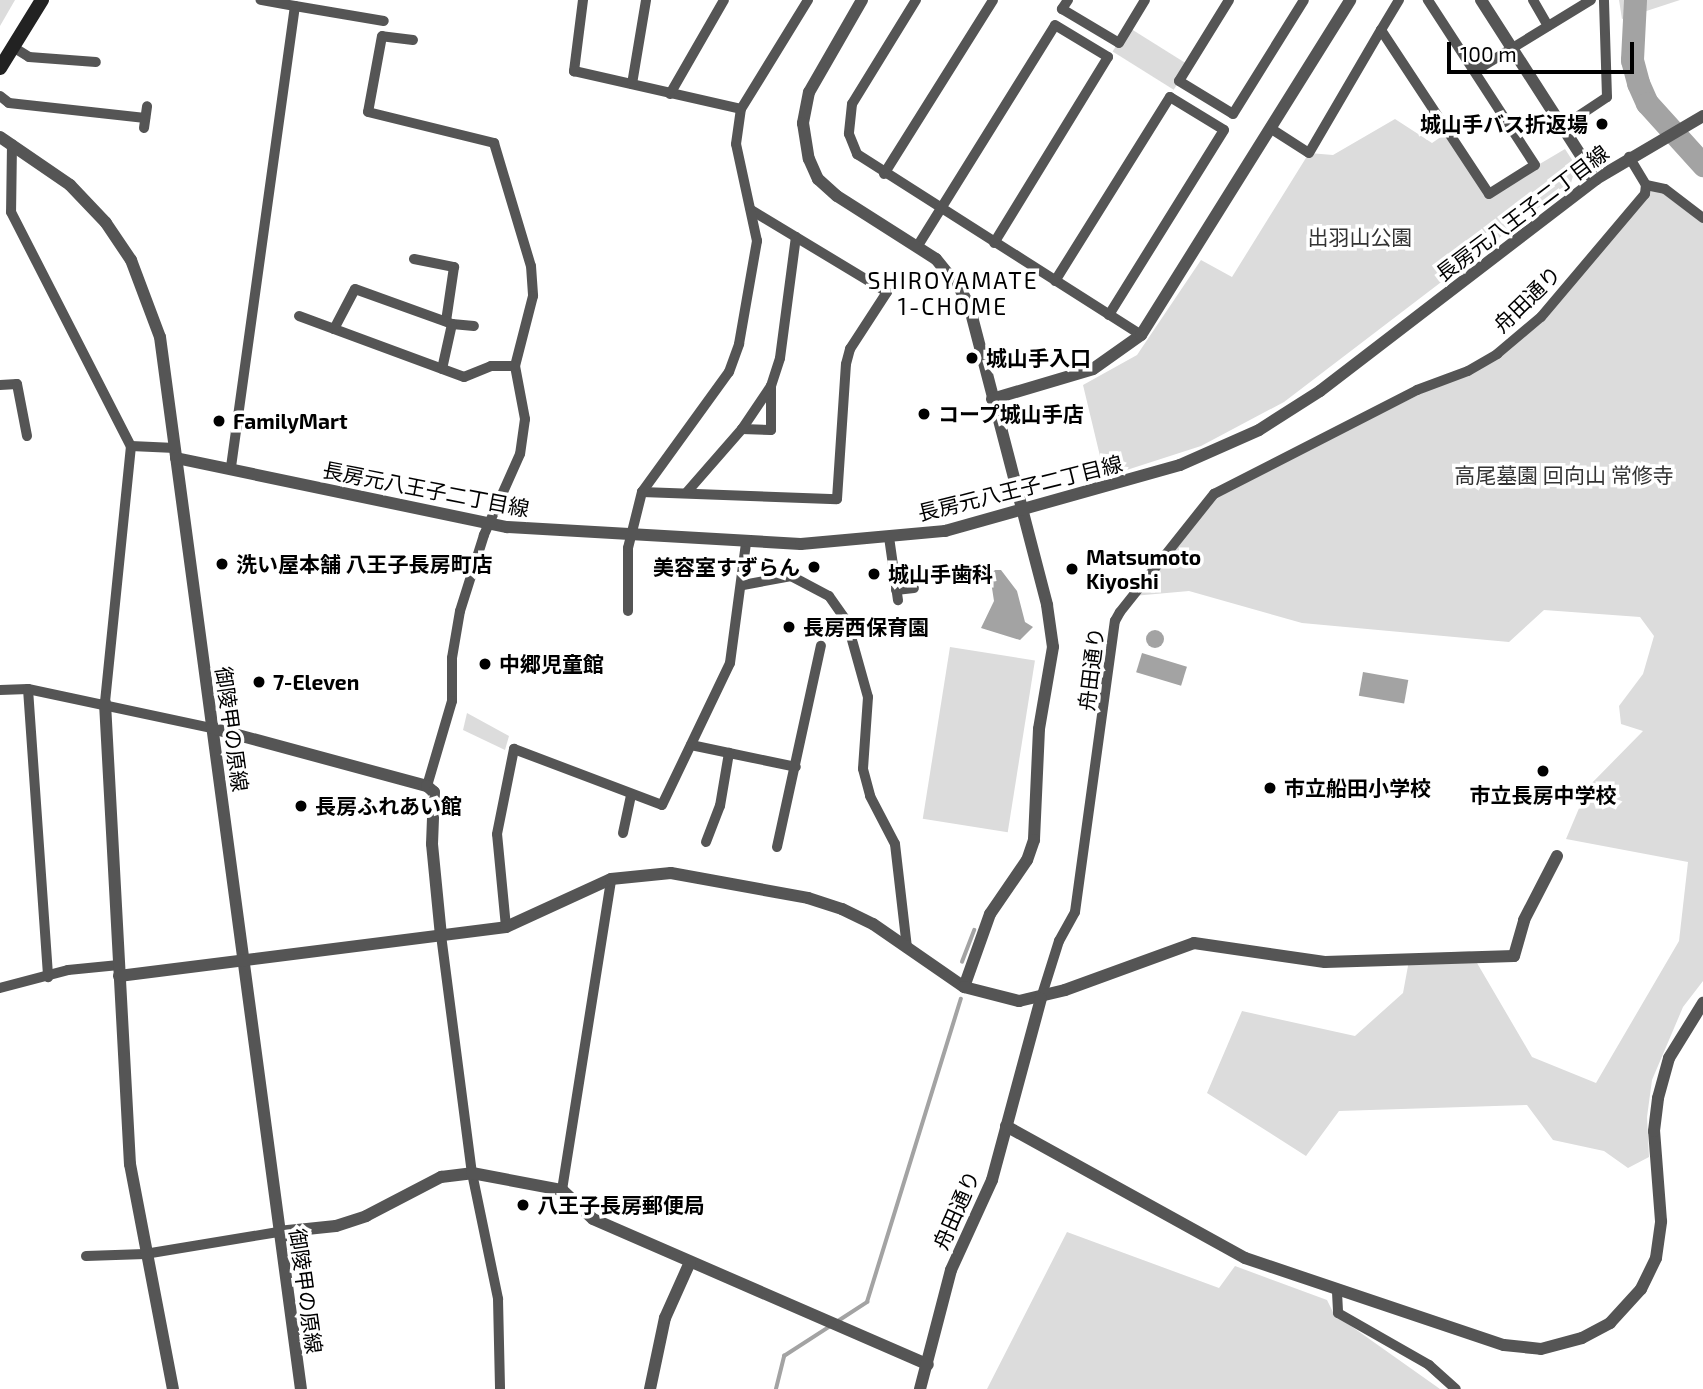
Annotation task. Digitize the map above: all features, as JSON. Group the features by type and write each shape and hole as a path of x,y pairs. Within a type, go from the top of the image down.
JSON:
{"main road":[{"path":"0,68 42,0"}],"street":[{"path":"261,0 384,21"},
{"path":"583,0 574,71 741,109"},
{"path":"632,84 646,0"},
{"path":"670,94 724,0"},
{"path":"628,611 625,597 630,536 642,492 729,372 739,344 757,241 736,144 741,109 808,0"},
{"path":"862,0 809,92 803,123 809,159 818,179 837,196 951,272 964,296 1053,647 1039,729 1034,840 1027,860 990,914 964,987"},
{"path":"916,0 848,117 857,154 884,174 1142,335"},
{"path":"884,174 992,0"},
{"path":"1068,0 1062,9 1119,43 1145,0"},
{"path":"1230,0 1179,81 1233,114 1304,0"},
{"path":"992,399 1093,369 1142,335 1350,0"},
{"path":"1270,128 1309,153 1399,0"},
{"path":"1381,30 1489,194 1535,165 1428,0"},
{"path":"1481,0 1596,178"},
{"path":"1533,0 1548,26"},
{"path":"1475,71 1591,0"},
{"path":"1562,127 1607,97 1604,0"},
{"path":"231,467 295,6"},
{"path":"917,247 1055,26 1108,57 994,243"},
{"path":"413,40 382,36 368,113 494,143 499,149 531,266 533,296 515,366 525,419 520,454 490,524 460,611 452,657 452,701 427,786"},
{"path":"13,47 29,57 96,62"},
{"path":"0,96 9,103 145,123 147,106"},
{"path":"1055,281 1170,97 1224,130 1109,315"},
{"name":"長房元八王子二丁目線","path":"175,453 490,524 746,543 889,537 945,531 1180,465 1259,429 1320,391 1596,178 1703,116"},
{"path":"6,140 11,212 131,446 105,704 130,1164 145,1254 173,1389"},
{"name":"御陵甲の原線","path":"6,140 88,201 131,260 160,337 301,1389"},
{"path":"1629,157 1646,185 1665,189 1703,218"},
{"name":"舟田通り","path":"920,1389 929,1365 951,1270 982,1207 1041,998 1060,939 1075,912 1115,621 1214,494 1497,354 1556,303 1645,194 1646,185"},
{"path":"642,492 837,499 844,371 850,349 887,292 751,210"},
{"path":"687,492 743,429 771,386 780,358 796,237"},
{"path":"414,260 454,267 442,369"},
{"path":"334,329 355,289 449,322 474,326"},
{"path":"299,316 464,377 491,366 515,366"},
{"path":"0,385 17,384 27,436"},
{"path":"743,429 771,430 771,386"},
{"path":"131,446 175,453"},
{"path":"889,537 897,595 914,588"},
{"path":"506,927 497,834 514,748 631,796 662,805 730,663 743,585 746,543"},
{"path":"743,585 791,576 829,596 853,636 868,697 863,769 870,796 895,844 907,948"},
{"path":"777,847 821,646"},
{"path":"28,689 48,976"},
{"path":"0,690 28,689 212,728 427,786 434,792 432,844 472,1172 498,1299 500,1389"},
{"path":"691,745 796,767"},
{"path":"706,842 720,806 729,753"},
{"path":"623,833 631,796"},
{"path":"0,988 48,976 244,962 506,927 611,879 671,873 808,898 873,924 964,987 1019,1001 1041,998 1194,943 1325,961 1514,956 1524,920 1557,856"},
{"path":"562,1190 611,879"},
{"path":"1006,1126 1198,1236 1337,1292 1522,1348 1563,1344 1610,1323 1642,1289 1656,1258 1661,1221 1654,1130 1658,1098 1669,1058 1703,1003"},
{"path":"86,1256 145,1254 356,1220 441,1177 472,1172 562,1190 593,1219 929,1365"},
{"path":"650,1389 665,1318 690,1262"},
{"path":"1337,1292 1339,1313 1429,1365 1456,1389"}],"green space":[{"path":"0,0 15,0 0,26"},
{"path":"1619,0 1680,0 1622,19"},
{"path":"1128,27 1189,65 1174,90 1113,52"},
{"name":"出羽山公園","path":"1395,119 1432,143 1448,132 1489,194 1565,149 1576,166 1571,183 1284,402 1201,446 1105,477 1083,385 1137,355 1201,260 1232,277 1309,153 1333,155"},
{"name":"高尾墓園 回向山 常修寺","path":"1654,187 1703,223 1703,981 1683,1007 1652,1080 1647,1117 1649,1157 1628,1168 1604,1151 1553,1140 1527,1105 1339,1111 1306,1156 1207,1093 1242,1011 1355,1036 1403,993 1410,955 1470,951 1532,1057 1596,1083 1679,941 1688,862 1566,839 1588,787 1643,731 1621,724 1619,706 1643,674 1654,636 1640,617 1544,610 1509,642 1302,623 1189,591 1133,596 1214,494 1468,371 1541,317"},
{"path":"950,647 1035,660 1008,832 923,819"},
{"path":"467,713 509,736 505,750 463,730"},
{"path":"1067,1232 1219,1288 1235,1266 1327,1300 1334,1314 1440,1389 987,1389"}],"shaded area":[{"path":"995,570 1001,570 1017,591 1025,622 1033,627 1020,640 981,628 994,601 990,575"},
{"path":"1155,630 1161,633 1164,639 1161,645 1155,648 1149,645 1146,639 1149,633"},
{"path":"1142,653 1187,667 1181,686 1136,672"},
{"path":"1363,672 1408,680 1404,704 1359,696"}],"waterway":[{"path":"1635,0 1632,60 1638,83 1647,103 1703,165"},
{"path":"962,962 974,930"},
{"path":"838,1321 867,1302 961,999"},
{"path":"776,1389 784,1356 829,1327"}],"place":[{"name":"城山手バス折返場","path":"1602,124"},
{"name":"城山手入口","path":"972,358"},
{"name":"コープ城山手店","path":"924,414"},
{"name":"FamilyMart","path":"219,421"},
{"name":"洗い屋本舗 八王子長房町店","path":"222,564"},
{"name":"美容室すずらん","path":"814,567"},
{"name":"Matsumoto Kiyoshi","path":"1072,569"},
{"name":"城山手歯科","path":"874,574"},
{"name":"長房西保育園","path":"789,627"},
{"name":"中郷児童館","path":"485,664"},
{"name":"7-Eleven","path":"259,682"},
{"name":"市立長房中学校","path":"1543,771"},
{"name":"市立船田小学校","path":"1270,788"},
{"name":"長房ふれあい館","path":"301,806"},
{"name":"八王子長房郵便局","path":"523,1205"}],"district":[{"name":"SHIROYAMATE 1-CHOME","path":"953,293"}]}
